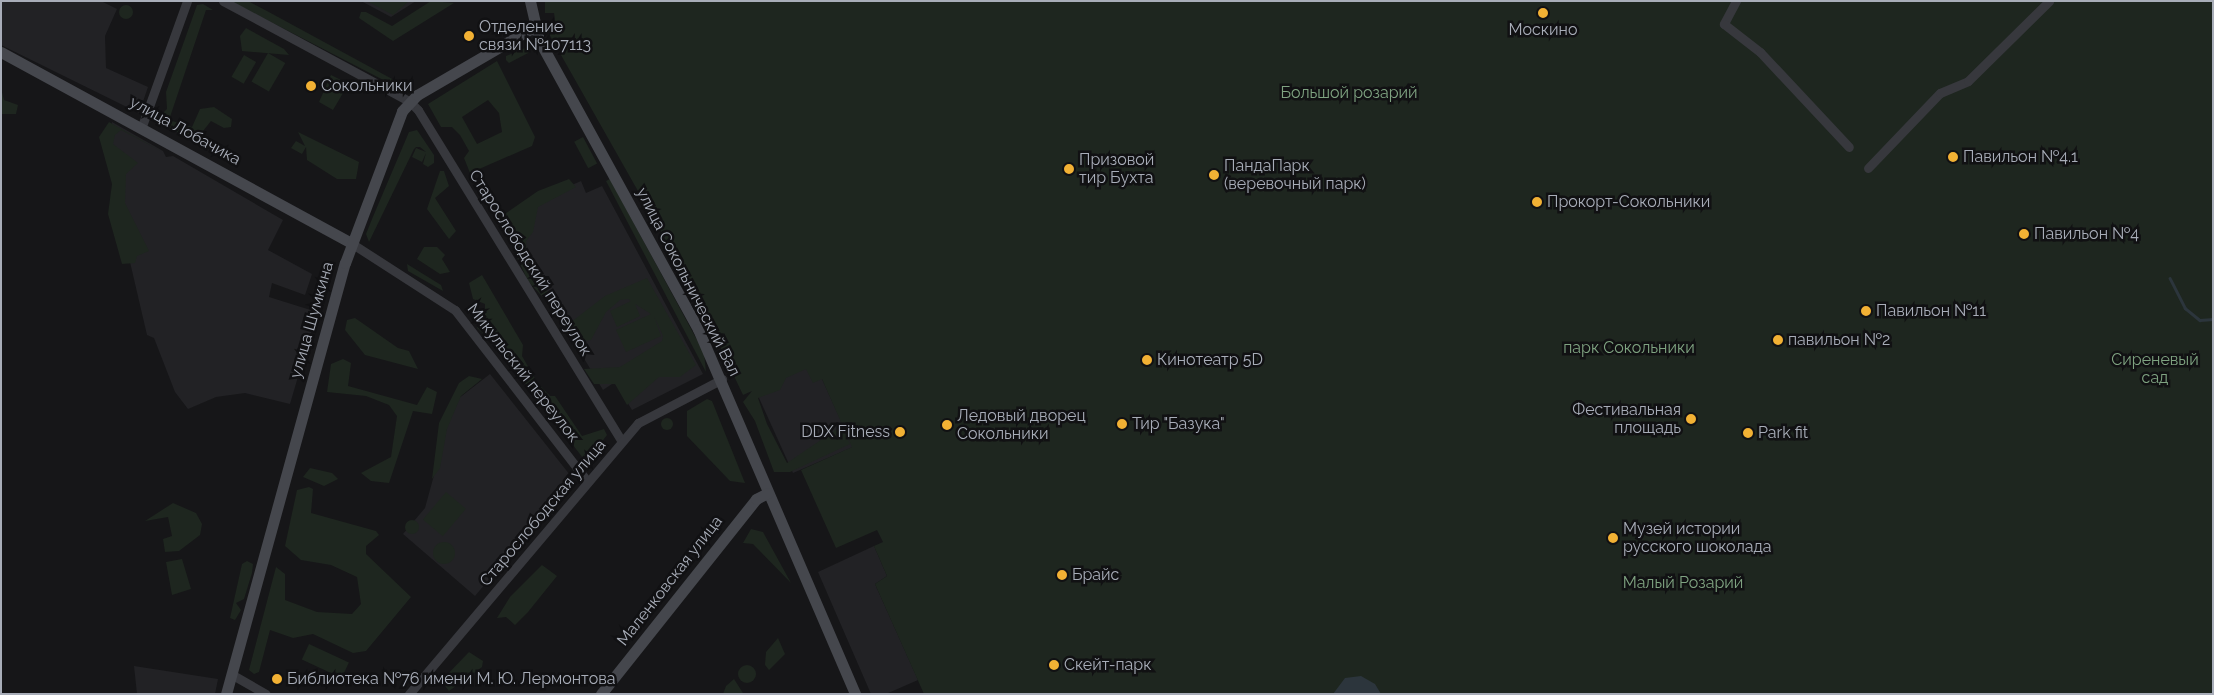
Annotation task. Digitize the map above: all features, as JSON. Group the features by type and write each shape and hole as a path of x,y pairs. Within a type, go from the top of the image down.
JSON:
{"street":[{"path":"142,126 187,1"},
{"path":"223,1 409,101 534,27"},
{"name":"улица Сокольнический Вал","path":"530,1 534,27 678,290 722,379 768,493 855,694"},
{"path":"1736,1 1724,24 1760,52 1849,147"},
{"path":"1868,168 1940,93 1968,81 2049,1"},
{"name":"улица Лобачика","path":"1,52 142,126 351,243"},
{"name":"улица Шумкина","path":"226,694 351,243 409,101"},
{"name":"Старослободский переулок","path":"409,101 622,441"},
{"name":"Микульский переулок","path":"351,243 455,310 588,482"},
{"name":"Старослободская улица","path":"409,694 642,419 722,379"},
{"name":"Маленковская улица","path":"601,694 756,499 768,493"},
{"path":"231,674 266,694"}],"shaded area":[{"path":"1,1 101,1 117,9 105,36 106,68 148,87 139,113 1,45"},
{"path":"361,1 416,1 391,17"},
{"path":"112,122 163,151 166,157 173,156 283,220 268,250 312,274 305,295 272,283 269,297 317,312 290,404 245,393 216,397 188,409 175,392 154,338 147,335 130,262 113,157"},
{"path":"581,181 586,193 602,186 703,374 632,410 615,382 603,390 499,217"},
{"path":"806,367 822,379 853,447 793,473 755,389"},
{"path":"490,374 570,475 570,483 475,596 403,534 425,508 454,402"},
{"path":"874,546 887,576 875,584 918,680 886,694 871,694 818,572"},
{"path":"134,666 218,679 215,694 137,694"},
{"path":"1361,676 1375,684 1381,694 1333,694 1345,678"}],"green space":[{"path":"230,1 248,1 394,80 395,86"},
{"path":"367,1 409,1 393,15"},
{"path":"431,1 454,3 393,41 359,18 361,12 366,12 392,26"},
{"name":"парк Сокольники","path":"545,1 2213,1 2213,694 924,694 875,584 887,576 874,546 883,542 877,530 836,548 801,470 852,447 822,379 813,383 806,369 786,378 780,390 758,398 767,424 787,463 837,429 843,429 850,444 790,472 774,472 755,421 743,402 752,391 743,395 690,283 548,32 556,26 554,13 545,13"},
{"path":"203,4 213,10 206,10 169,120 192,127 200,109 214,107 232,119 231,127 224,128 211,121 195,141 167,127 159,117 167,109 166,92 197,5"},
{"path":"123,5 129,5 133,12 129,19 123,19 119,15 119,9"},
{"path":"246,28 284,49 289,55 242,51 240,36"},
{"path":"530,46 530,52 509,63 506,60 506,56"},
{"path":"268,53 285,63 269,92 252,82"},
{"path":"244,55 256,62 244,84 232,77"},
{"path":"497,61 535,137 532,146 470,173 464,158 469,151 460,135 452,127 441,127 428,104","holes":["488,100 499,113 502,132 477,144 462,117"]},
{"path":"331,75 343,81 346,88 333,110 319,102"},
{"path":"1,88 4,100 18,105 16,114 1,114"},
{"path":"109,122 161,151 121,130 115,135 113,144 138,163 126,174 125,203 149,251 137,256 135,263 122,264 108,214 112,184 99,137"},
{"path":"417,130 434,155 434,163 428,167 423,164 426,153 422,162 412,157 416,148 426,152 420,147 416,147 414,149 369,242 366,234 409,132"},
{"path":"298,132 359,162 356,179 337,179 307,160 306,147 302,154 291,148 296,141 305,146"},
{"path":"583,137 597,163 588,168 574,142"},
{"path":"440,171 444,171 449,186 435,198 456,231 449,239 427,209"},
{"path":"569,179 576,187 538,207 533,232 526,241 527,257 554,303 550,305 528,281 499,218 538,191"},
{"path":"610,179 704,353 706,372 606,181"},
{"path":"424,247 437,247 445,255 442,259 450,272 440,274 417,259"},
{"path":"407,264 441,285 443,291 408,271"},
{"path":"482,275 523,345 522,356 537,382 550,396 555,396 582,436 604,429 607,435 586,462 498,348 477,328 485,316 485,304 473,299 469,283"},
{"path":"647,278 696,365 680,377 659,377 627,405 615,384 594,384 584,369 620,367 662,341 663,336 654,316 661,336 626,352 616,330 651,314 635,304 640,316 617,327 610,311 631,301 628,299 620,300 606,312 591,340 574,342 566,326 605,296"},
{"path":"355,318 398,348 409,351 418,369 365,355 345,330 347,320"},
{"path":"343,359 351,363 348,386 417,405 427,387 437,392 432,414 413,411 389,483 371,481 361,473 391,457 397,416 389,405 366,396 327,392 331,364"},
{"path":"469,376 482,379 461,396 447,429 440,468 432,479 439,423 459,383"},
{"path":"707,399 712,401 745,483 730,481 687,436 687,411"},
{"path":"665,418 669,418 673,424 669,430 665,430 661,426 661,422"},
{"path":"310,468 332,473 338,479 324,486 303,477"},
{"path":"309,487 313,489 311,513 376,531 379,535 366,546 366,554 411,597 366,651 353,653 313,634 293,638 270,630 259,672 254,674 249,670 276,567 285,574 285,600 317,612 352,614 361,604 357,577 331,565 301,560 285,546 297,490"},
{"path":"446,492 466,509 443,536 423,520"},
{"path":"173,503 196,513 202,524 200,535 179,551 165,552 163,539 172,536 168,517 145,521"},
{"path":"412,520 417,522 419,527 417,532 412,534 407,532 405,527 407,522"},
{"path":"751,529 763,532 791,583 753,544 743,543"},
{"path":"444,542 452,545 455,553 452,561 444,564 436,561 433,553 436,545"},
{"path":"182,559 191,589 172,595 166,562"},
{"path":"247,561 253,564 252,573 244,599 236,603 241,610 235,620 230,618 242,564"},
{"path":"542,565 557,576 528,612 515,625 506,617 497,618 510,597"},
{"path":"778,638 785,654 769,670 765,665 766,652"},
{"path":"309,644 349,663 342,678 302,659"},
{"path":"469,652 483,661 482,667 449,691 441,681"},
{"path":"743,665 751,665 756,670 754,681 743,683 738,678 738,670"},
{"path":"734,679 743,693 723,694 726,686"}],"waterway":[{"path":"2170,278 2185,308 2200,320 2213,319"}],"place":[{"name":"Москино","path":"1543,13"},
{"name":"Отделение связи №107113","path":"469,36"},
{"name":"Сокольники","path":"311,86"},
{"name":"Павильон №4.1","path":"1953,157"},
{"name":"Призовой тир Бухта","path":"1069,169"},
{"name":"ПандаПарк (веревочный парк)","path":"1214,175"},
{"name":"Прокорт-Сокольники","path":"1537,202"},
{"name":"Павильон №4","path":"2024,234"},
{"name":"Павильон №11","path":"1866,311"},
{"name":"павильон №2","path":"1778,340"},
{"name":"Кинотеатр 5D","path":"1147,360"},
{"name":"Фестивальная площадь","path":"1691,419"},
{"name":"Тир \"Базука\"","path":"1122,424"},
{"name":"Ледовый дворец Сокольники","path":"947,425"},
{"name":"DDX Fitness","path":"900,432"},
{"name":"Park fit","path":"1748,433"},
{"name":"Музей истории русского шоколада","path":"1613,538"},
{"name":"Брайс","path":"1062,575"},
{"name":"Скейт-парк","path":"1054,665"},
{"name":"Библиотека №76 имени М. Ю. Лермонтова","path":"277,679"}],"park label":[{"name":"Большой розарий","path":"1349,93"},
{"name":"Сиреневый сад","path":"2155,369"},
{"name":"Малый Розарий","path":"1683,583"}]}
